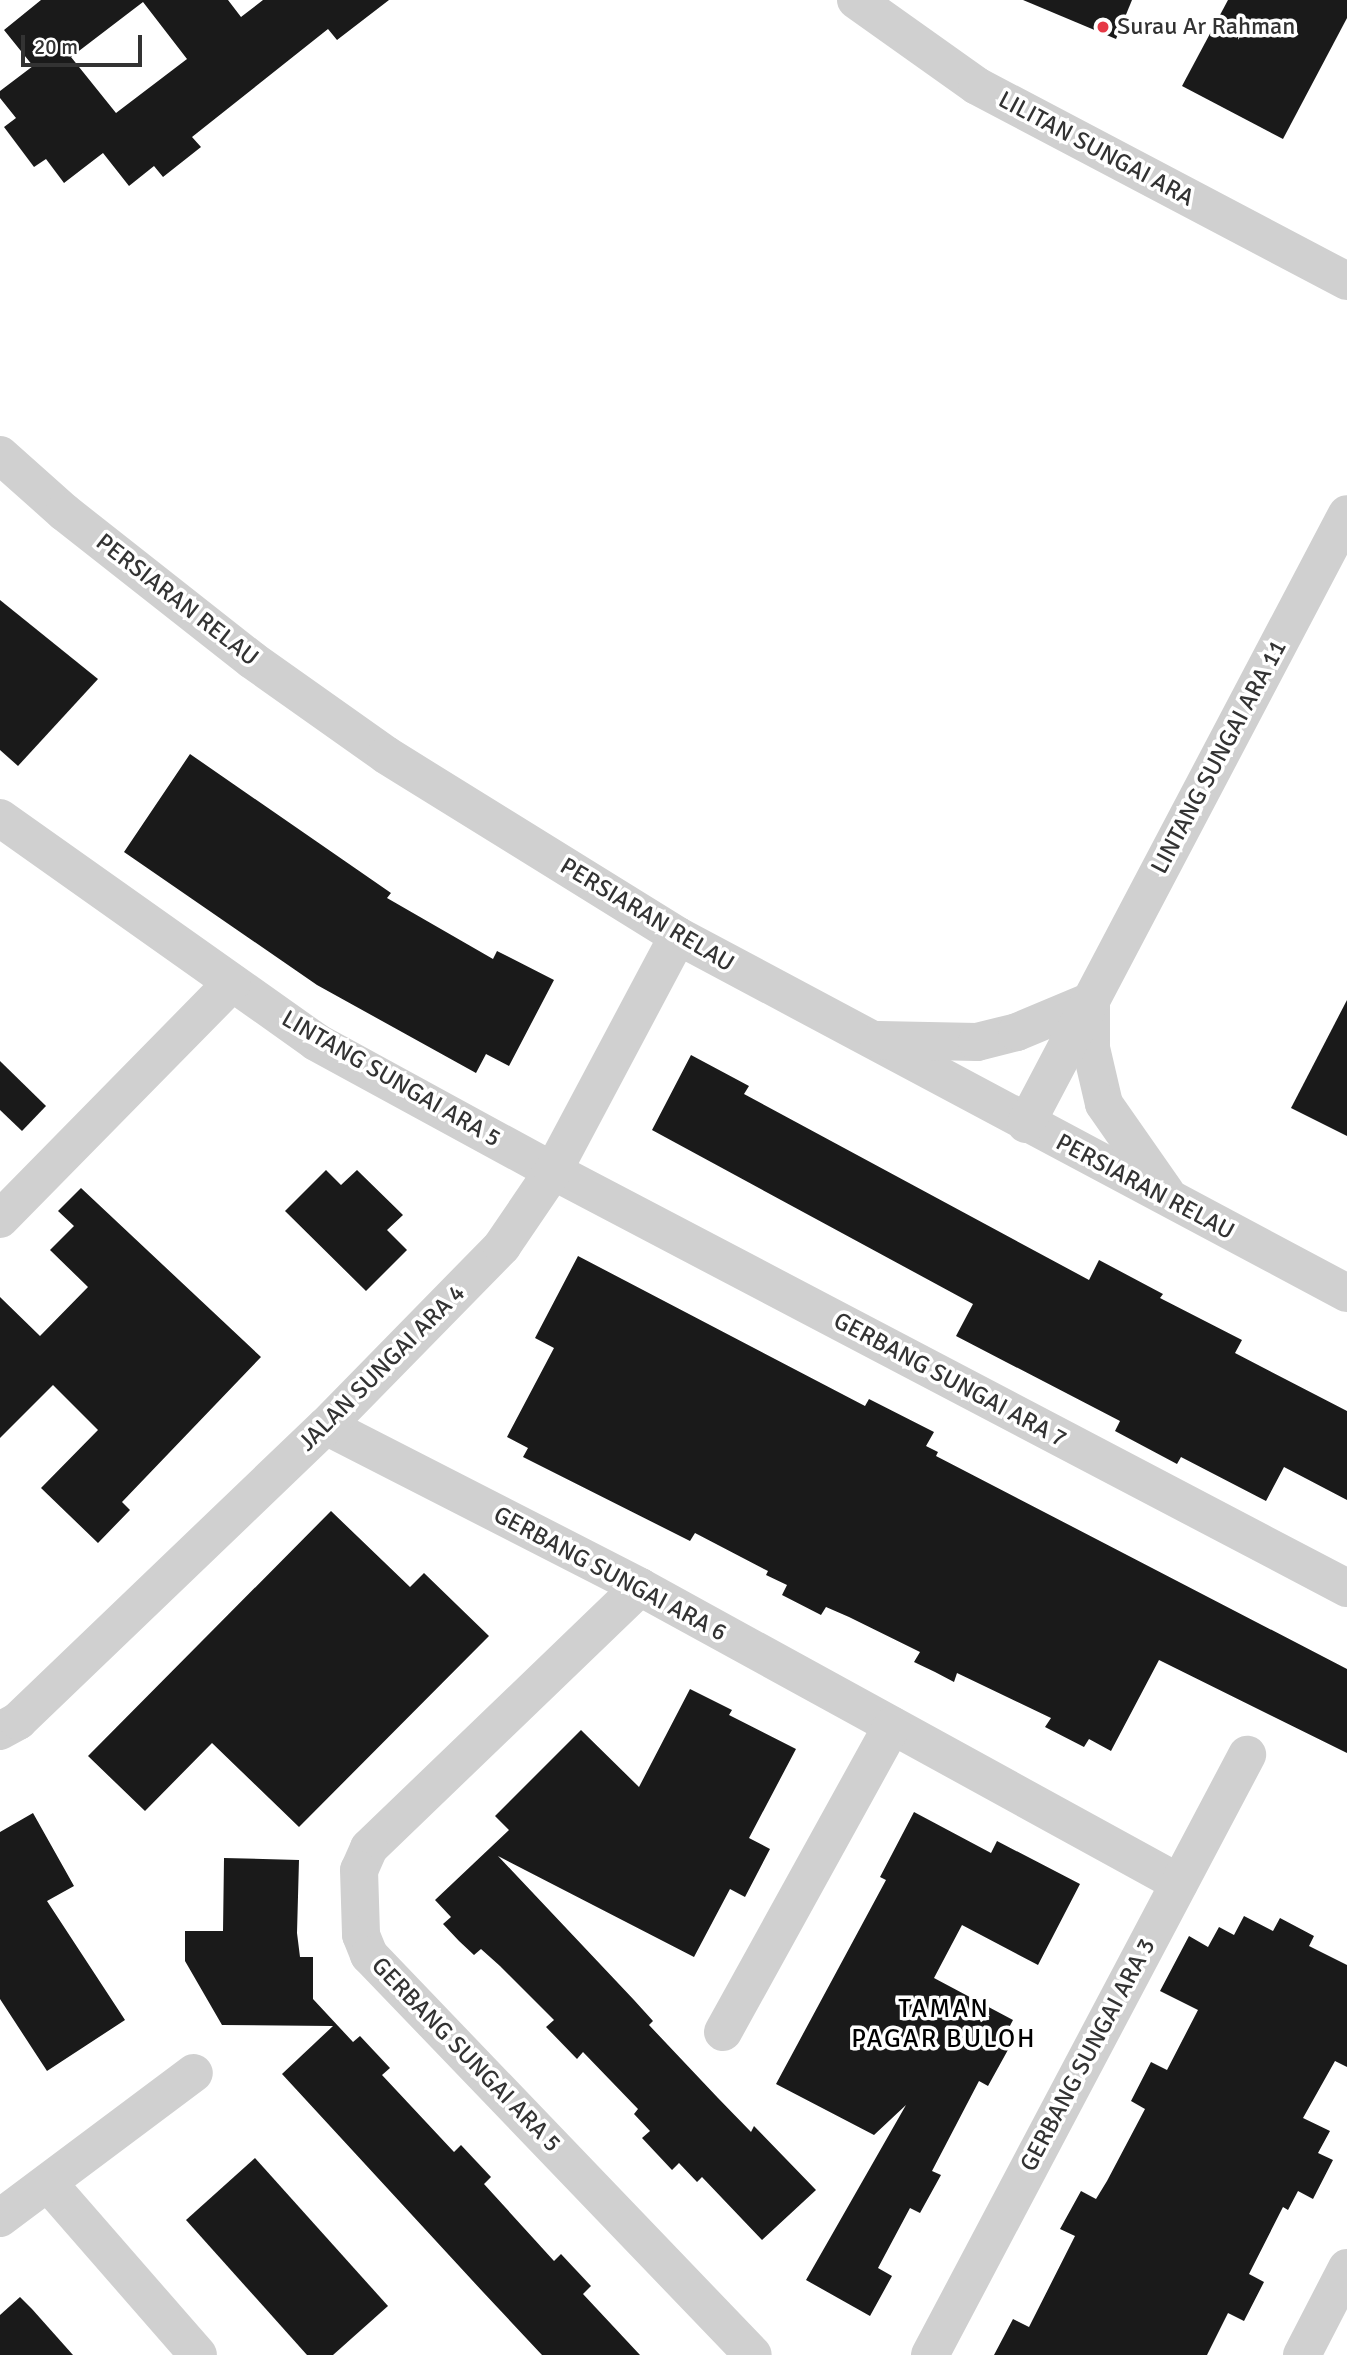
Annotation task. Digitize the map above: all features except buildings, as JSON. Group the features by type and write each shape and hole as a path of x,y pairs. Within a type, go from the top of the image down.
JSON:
{"street":[{"name":"LILITAN SUNGAI ARA","path":"856,0 977,86 1347,281"},
{"name":"PERSIARAN RELAU","path":"0,455 64,512 330,715 678,936 866,1039 1347,1293"},
{"name":"LINTANG SUNGAI ARA 11","path":"1026,1124 1347,514"},
{"name":"LINTANG SUNGAI ARA 5","path":"0,818 316,1042 553,1171"},
{"name":"JALAN SUNGAI ARA 4","path":"0,1731 18,1721 326,1426 502,1246 553,1171 678,936"},
{"path":"0,1219 232,983"},
{"name":"LINTANG SUNGAI ARA 11","path":"1091,1001 1091,1048 1104,1104 1173,1202"},
{"path":"866,1039 978,1042 1017,1032 1091,1001"},
{"name":"GERBANG SUNGAI ARA 7","path":"553,1171 1347,1588"},
{"name":"GERBANG SUNGAI ARA 6","path":"326,1426 640,1587 1179,1883"},
{"name":"GERBANG SUNGAI ARA 5","path":"640,1587 369,1848 359,1870 361,1935 369,1955 753,2355"},
{"path":"723,2032 892,1726"},
{"name":"GERBANG SUNGAI ARA 3","path":"930,2355 1247,1755"},
{"path":"0,2218 194,2073"},
{"path":"48,2183 198,2355"},
{"path":"1301,2355 1347,2269"}],"place":[{"name":"Surau Ar Rahman","path":"1103,27"}],"district":[{"name":"TAMAN PAGAR BULOH","path":"944,2025"}]}
